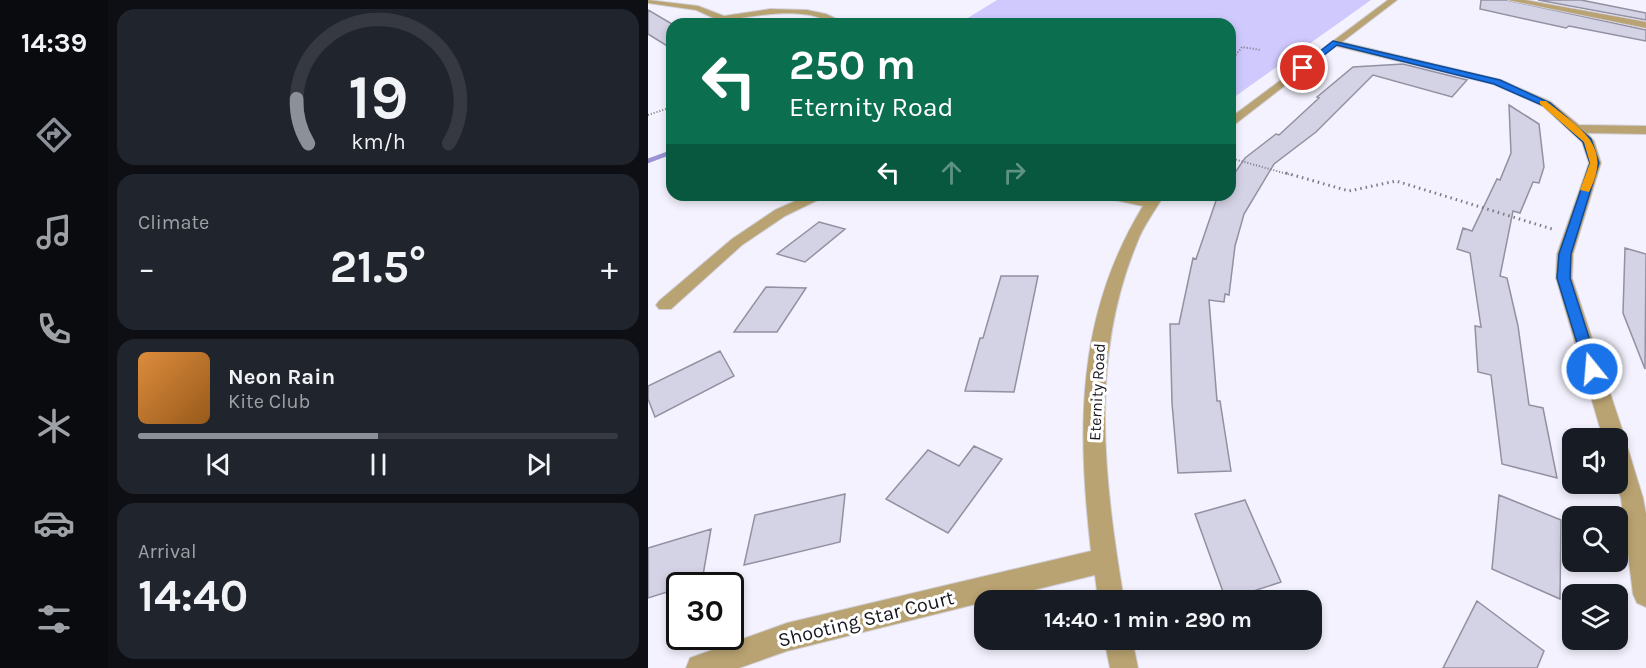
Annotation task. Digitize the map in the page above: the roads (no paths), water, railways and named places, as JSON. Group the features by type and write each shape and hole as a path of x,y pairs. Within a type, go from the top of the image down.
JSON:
{"street":[{"path":"1236,118 1393,0"},
{"path":"1512,0 1646,25"},
{"path":"648,1 698,8 721,18"},
{"path":"726,18 737,15 803,12 827,18"},
{"path":"1336,43 1497,82 1547,104 1588,141 1594,163 1565,254 1564,278 1611,428"},
{"path":"1576,129 1646,130"},
{"path":"665,305 737,242 780,213 807,201"},
{"name":"Eternity Road","path":"1110,590 1092,430 1100,331 1122,256 1153,201"},
{"path":"1628,485 1632,498 1646,594"},
{"name":"Shooting Star Court","path":"700,668 787,637 1105,560"},
{"path":"1120,650 1124,668"}],"waterway":[{"path":"648,161 666,154"}]}
